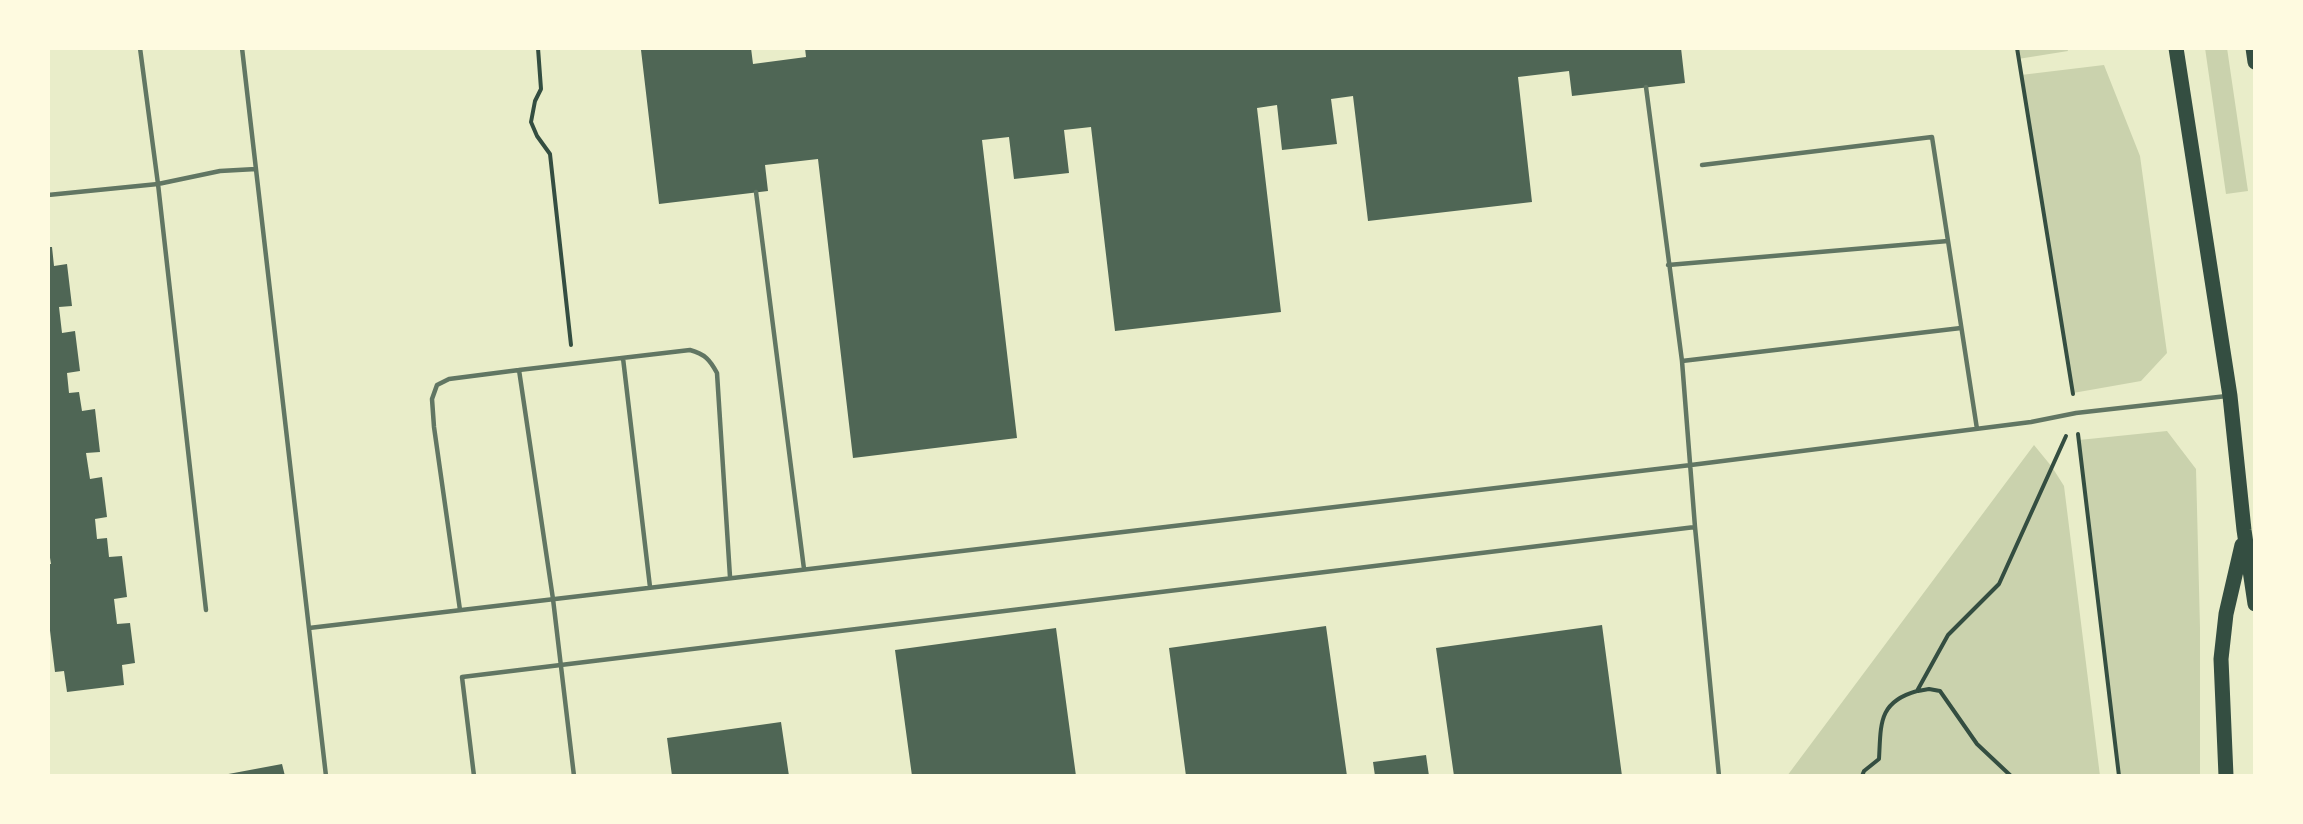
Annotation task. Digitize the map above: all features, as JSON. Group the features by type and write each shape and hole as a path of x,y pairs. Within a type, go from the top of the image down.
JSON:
{"main road":[{"path":"2176,48 2230,396 2244,530 2255,604"},
{"path":"2253,48 2255,62"},
{"path":"2226,776 2221,659 2226,614 2241,558 2244,530"}],"lane":[{"path":"140,48 158,184 206,610"},
{"path":"242,48 326,776"},
{"path":"1646,87 1682,361 1719,776"},
{"path":"1702,165 1932,137 1977,429"},
{"path":"48,195 158,184 220,171 256,169"},
{"path":"756,192 804,569"},
{"path":"1668,265 1948,241"},
{"path":"1682,361 1961,328"},
{"path":"460,610 432,399 437,385 449,379 519,370 690,350 710,360 717,373 730,578"},
{"path":"623,358 650,587"},
{"path":"519,370 553,599 574,776"},
{"path":"309,628 1691,465 1977,429 2076,413 2230,396"},
{"path":"474,776 462,677 1695,527"}],"path":[{"path":"538,48 541,89 535,101 531,122 537,136 550,154 573,364"},
{"path":"2017,48 2076,413 2119,776"},
{"path":"1917,691 1948,635 1999,584 2076,413"},
{"path":"1862,776 1864,771 1879,759 1884,712 1904,694 1929,689 1940,692 1977,744 2011,776"}],"green space":[{"path":"2017,48 2067,48 2068,51 2018,59"},
{"path":"2205,48 2227,48 2248,191 2226,194"},
{"path":"2104,65 2140,156 2167,353 2141,381 2073,393 2021,75"},
{"path":"2167,431 2196,469 2200,628 2200,776 2119,776 2079,440"},
{"path":"2034,445 2064,486 2100,776 1787,776"}],"building":[{"path":"751,48 753,64 806,57 805,48 1681,48 1685,83 1572,96 1569,71 1518,77 1532,202 1368,221 1353,96 1331,99 1337,144 1282,150 1277,105 1257,108 1281,312 1115,331 1091,127 1064,130 1069,173 1014,179 1009,137 982,140 1017,438 853,458 818,159 765,165 768,191 659,204 641,50"},
{"path":"48,247 52,247 54,266 67,264 72,306 59,307 62,333 75,331 80,371 67,373 69,393 79,392 82,411 95,409 100,452 86,453 90,479 102,477 107,517 95,519 97,539 107,538 109,557 122,556 127,597 114,599 117,624 130,623 135,663 122,665 124,685 67,692 64,671 55,672 48,614 48,564 51,564 48,545"},
{"path":"1602,625 1622,776 1454,776 1436,648"},
{"path":"1326,626 1347,776 1186,776 1169,648"},
{"path":"1056,628 1076,776 912,776 895,650"},
{"path":"781,722 789,776 672,776 667,738"},
{"path":"1426,755 1429,776 1375,776 1373,762"},
{"path":"282,764 285,776 223,776 223,775"}]}
